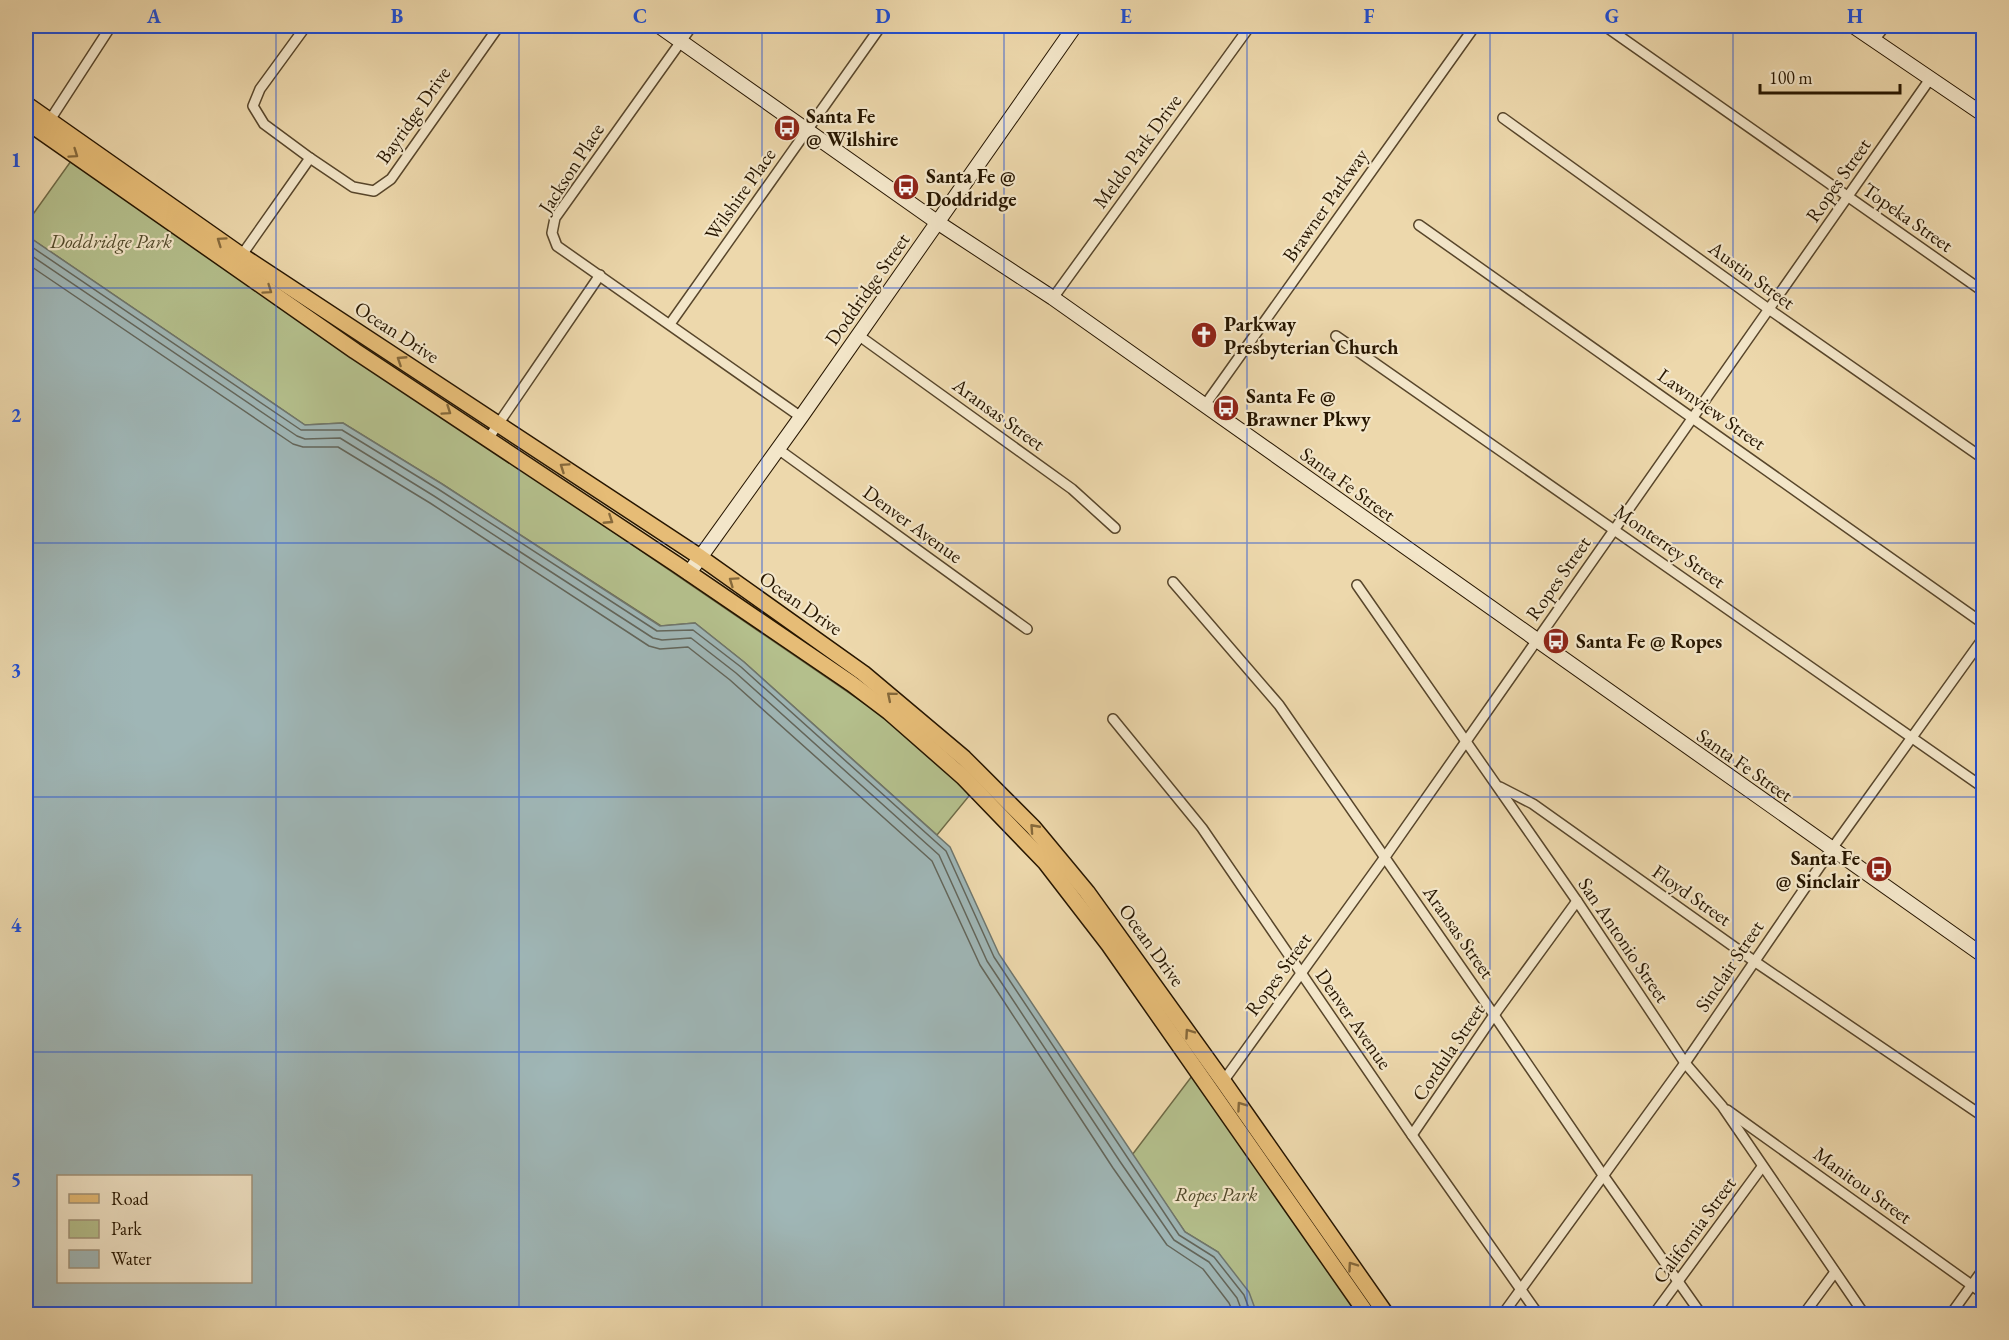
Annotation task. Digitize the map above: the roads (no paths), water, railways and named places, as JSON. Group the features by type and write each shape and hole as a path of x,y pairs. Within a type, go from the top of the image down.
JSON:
{"main road":[{"name":"Santa Fe Street","path":"659,26 937,222 1053,298 1983,956"},
{"name":"Doddridge Street","path":"689,573 1075,26"},
{"path":"1853,26 1983,115"},
{"name":"Ocean Drive","path":"26,104 45,126 237,261 355,351 689,573 852,684 889,712 923,732"},
{"name":"Ocean Drive","path":"26,121 45,126"},
{"name":"Ocean Drive","path":"237,261 365,336 499,423 700,557 863,673 923,732 963,777 1050,858 1081,896 1145,983 1223,1081 1332,1251 1367,1314"},
{"path":"355,351 365,336"},
{"path":"418,392 427,376"},
{"name":"Ocean Drive","path":"1145,983 1216,1097 1332,1251 1386,1314"}],"street":[{"path":"45,126 111,26"},
{"name":"Bayridge Drive","path":"306,26 260,89 253,106 264,124 310,158 353,187 374,190 391,179 499,26"},
{"name":"Jackson Place","path":"600,275 557,246 552,234 555,218 692,26"},
{"name":"Wilshire Place","path":"670,324 880,26"},
{"name":"Meldo Park Drive","path":"1053,298 1250,26"},
{"name":"Brawner Parkway","path":"1205,405 1475,26"},
{"name":"Topeka Street","path":"1605,26 1983,292"},
{"path":"1874,40 1885,26"},
{"name":"Ropes Street","path":"1216,1097 1223,1081 1385,856 1930,79"},
{"name":"Austin Street","path":"1503,118 1770,310 1983,459"},
{"path":"237,261 310,158"},
{"name":"Lawnview Street","path":"1419,225 1983,624"},
{"path":"488,439 600,275 801,417"},
{"name":"Aransas Street","path":"858,335 1072,489 1115,528"},
{"name":"Monterrey Street","path":"1336,336 1983,788"},
{"name":"Denver Avenue","path":"778,449 1027,629"},
{"name":"Aransas Street","path":"1173,582 1279,705 1701,1314"},
{"name":"San Antonio Street","path":"1357,585 1577,901 1685,1063 1722,1106 1864,1314"},
{"name":"Sinclair Street","path":"1503,1314 1685,1063 1754,961 1983,637"},
{"name":"Denver Avenue","path":"1113,719 1202,828 1300,973 1538,1314"},
{"name":"Floyd Street","path":"1498,786 1533,804 1754,961 1983,1117"},
{"name":"Cordula Street","path":"1412,1135 1494,1015 1577,901"},
{"name":"Manitou Street","path":"1722,1106 1983,1294"},
{"name":"California Street","path":"1654,1314 1762,1167"},
{"path":"1951,1314 1983,1268"},
{"path":"1804,1314 1835,1272"}],"water":[{"path":"26,235 305,425 343,423 442,484 660,626 695,623 744,662 950,847 999,954 1185,1232 1218,1252 1249,1292 1257,1314 26,1314"}],"place":[{"name":"Santa Fe @ Wilshire","path":"787,128"},
{"name":"Santa Fe @ Doddridge","path":"906,187"},
{"name":"Parkway Presbyterian Church","path":"1204,335"},
{"name":"Santa Fe @ Brawner Pkwy","path":"1226,408"},
{"name":"Santa Fe @ Ropes","path":"1556,641"},
{"name":"Santa Fe @ Sinclair","path":"1879,869"}],"park label":[{"name":"Doddridge Park","path":"111,241"},
{"name":"Ropes Park","path":"1216,1194"}]}
